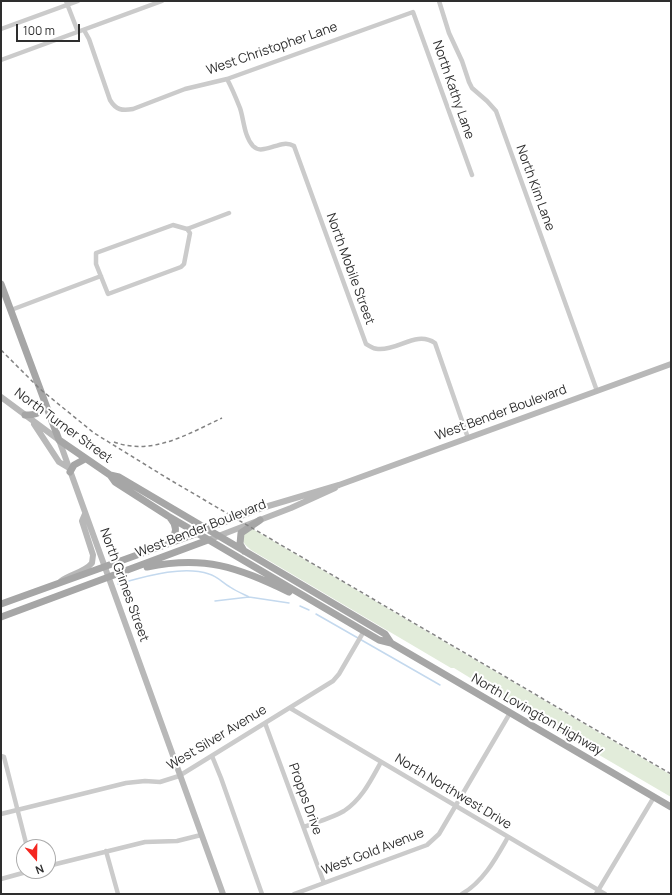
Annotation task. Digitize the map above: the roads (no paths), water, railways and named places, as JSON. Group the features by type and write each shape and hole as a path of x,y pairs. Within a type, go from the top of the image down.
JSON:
{"main road":[{"name":"North Grimes Street","path":"1,284 223,894"},
{"name":"West Bender Boulevard","path":"1,604 197,533 266,506 340,485 671,364"},
{"name":"North Turner Street","path":"1,397 85,459 110,475 119,477 207,529"},
{"path":"25,415 38,414 45,404"},
{"path":"33,421 59,462 69,470 74,465 85,459"},
{"name":"North Turner Street","path":"110,475 115,482 208,540"},
{"name":"West Bender Boulevard","path":"1,617 109,578 260,520 329,492 340,485"},
{"path":"58,584 67,576 85,569 92,563 93,555 82,521 85,514"},
{"path":"168,516 176,527 175,534 169,543"},
{"path":"244,551 240,544 241,533 260,520"},
{"name":"North Lovington Highway","path":"207,529 385,634 391,643"},
{"name":"North Lovington Highway","path":"208,540 364,632 379,640 391,643 671,807"},
{"path":"129,570 172,562 208,563 238,570 292,593 302,595"},
{"path":"19,598 23,609"}],"street":[{"path":"1,29 67,3 78,1"},
{"path":"1,60 162,1"},
{"name":"North Kim Lane","path":"439,1 449,32 472,88 496,111 596,391"},
{"path":"67,3 78,32"},
{"name":"West Christopher Lane","path":"84,30 89,39 110,100 119,110 125,111 186,89 228,79 413,12"},
{"name":"North Kathy Lane","path":"413,12 472,175"},
{"name":"North Mobile Street","path":"228,79 253,146 258,149 265,149 280,144 290,144 294,146 366,344 378,349 418,339 430,339 435,343 468,438"},
{"path":"188,229 190,233 184,264 179,269 108,294 96,264 96,253 173,225 188,229 229,213"},
{"path":"11,310 100,276"},
{"name":"West Silver Avenue","path":"1,814 126,783 166,781 179,776 333,681 339,674 364,632"},
{"name":"North Northwest Drive","path":"290,708 508,837 597,892 605,894"},
{"name":"West Gold Avenue","path":"294,894 427,845 434,840 439,834 510,713"},
{"name":"Propps Drive","path":"265,723 324,883"},
{"path":"2,756 25,839"},
{"path":"212,756 262,894"},
{"path":"304,827 343,812 354,804 362,794 381,762"},
{"path":"597,892 654,797"},
{"path":"56,864 145,842 177,841 202,835"},
{"path":"462,894 486,872 508,837"},
{"path":"106,852 118,894"},
{"path":"1,878 16,874"}],"waterway":[{"path":"118,584 175,571 198,572 215,576 232,588 249,597"},
{"path":"215,601 249,597 289,603"},
{"path":"300,606 309,610"},
{"path":"316,614 440,685"}],"railway":[{"path":"1,350 40,389 94,433 167,478 671,774"},
{"path":"114,442 128,446 156,445 183,436 222,418"}]}
